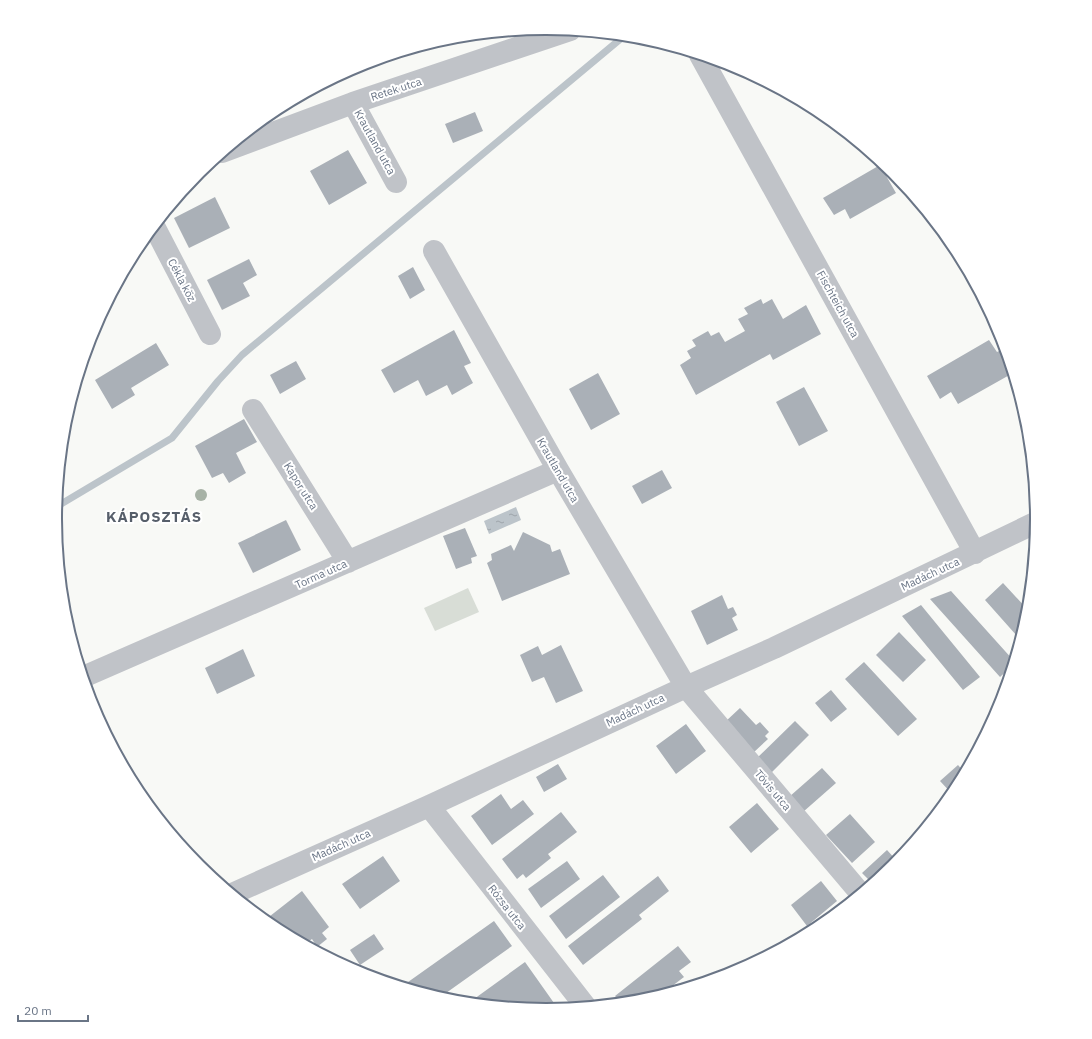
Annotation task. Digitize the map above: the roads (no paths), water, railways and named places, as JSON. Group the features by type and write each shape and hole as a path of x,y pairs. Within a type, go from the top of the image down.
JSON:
{"street":[{"name":"Retek utca","path":"238,146 353,103 554,35"},
{"name":"Fischteich utca","path":"704,62 976,553"},
{"name":"Krautland utca","path":"353,103 396,182"},
{"name":"Cékla köz","path":"157,232 210,334"},
{"name":"Krautland utca","path":"434,251 558,470 686,686"},
{"name":"Kapor utca","path":"253,410 348,562"},
{"name":"Torma utca","path":"87,675 558,470"},
{"name":"Madách utca","path":"237,892 429,806 686,686 774,648 976,553 1030,526"},
{"name":"Tövis utca","path":"686,686 858,890"},
{"name":"Rózsa utca","path":"429,806 583,1003"}],"water":[{"path":"516,507 521,520 489,534 484,521"}],"waterway":[{"path":"63,503 172,438 218,381 242,355 619,41"}],"district":[{"name":"KÁPOSZTÁS","path":"154,516"}]}
